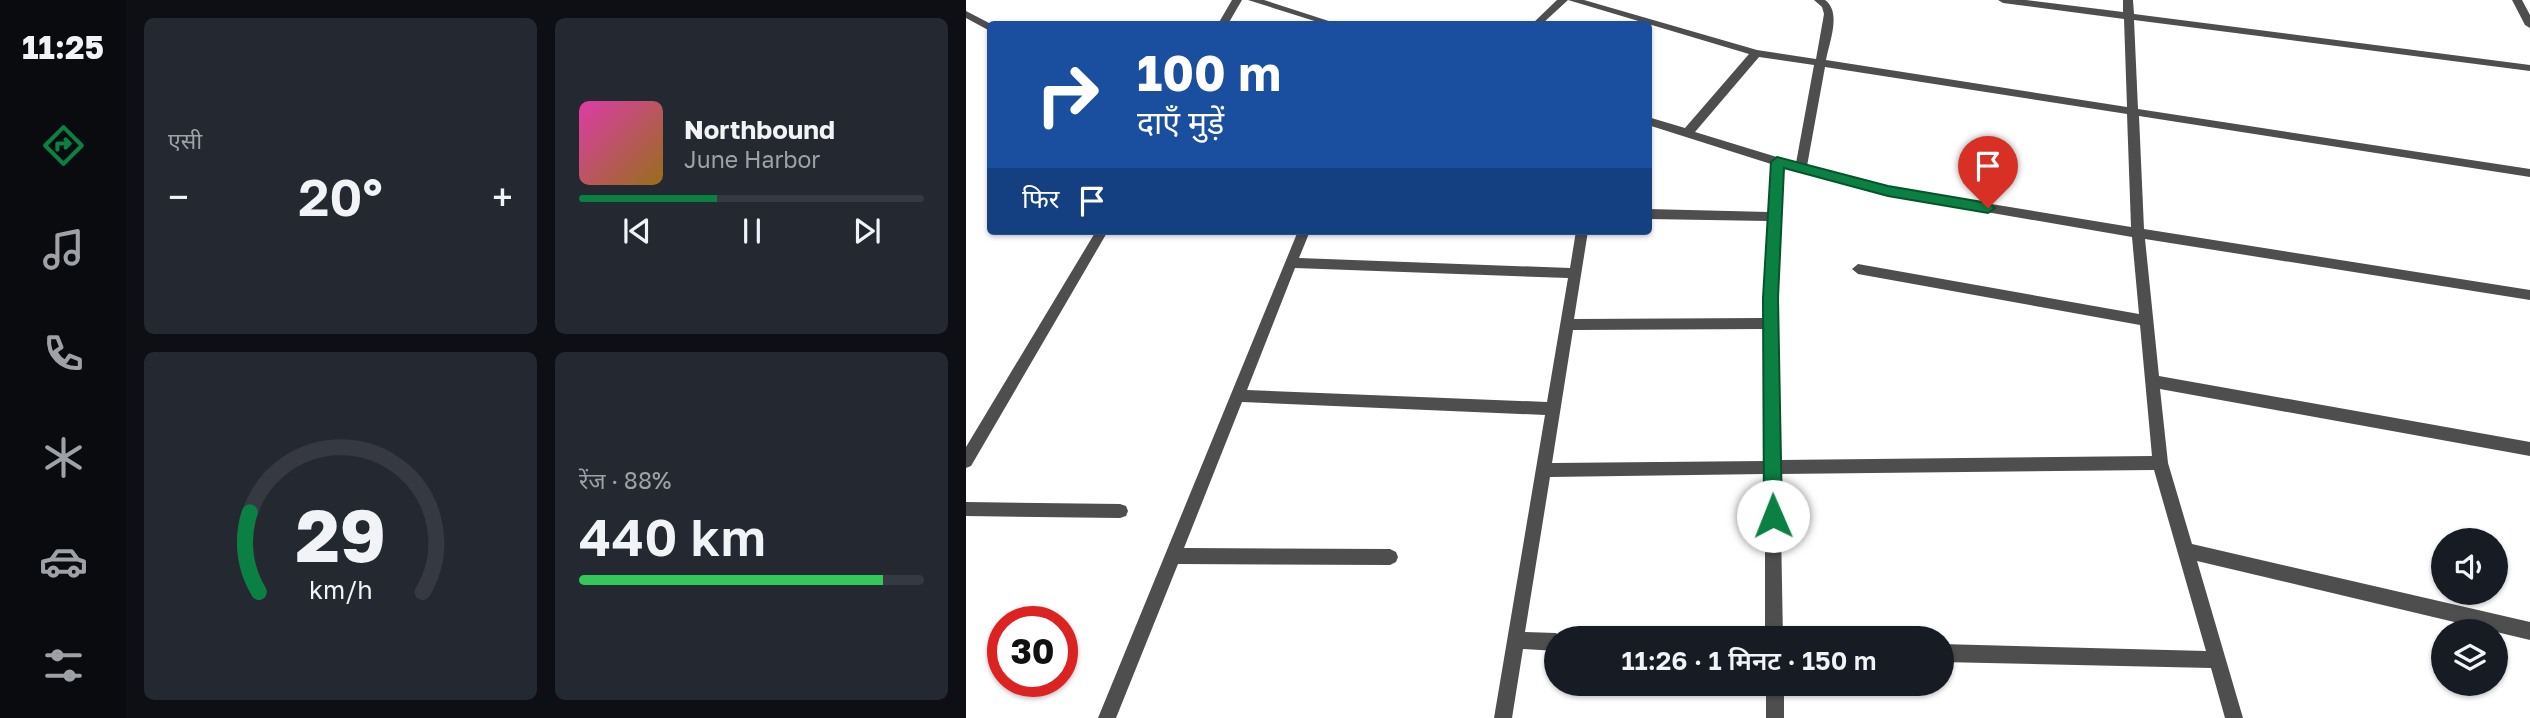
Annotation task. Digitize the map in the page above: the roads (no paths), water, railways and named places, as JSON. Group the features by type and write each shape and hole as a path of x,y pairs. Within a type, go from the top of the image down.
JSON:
{"street":[{"path":"1225,21 1237,0"},
{"path":"1540,21 1563,0"},
{"path":"1573,0 1646,21"},
{"path":"1801,169 1829,13 1827,6 1818,0"},
{"path":"2003,0 2530,68"},
{"path":"2128,0 2138,233 2160,463 2234,718"},
{"path":"2517,0 2530,24"},
{"path":"1256,1 1323,21"},
{"path":"966,14 987,26"},
{"path":"1652,23 1756,53 2530,173"},
{"path":"1687,133 1756,53"},
{"path":"1652,122 1801,169 1888,191 2530,295"},
{"path":"1774,626 1771,323 1777,162"},
{"path":"1652,214 1775,216"},
{"path":"966,461 1100,235"},
{"path":"1107,718 1302,235"},
{"path":"1503,718 1581,235"},
{"path":"1291,263 1575,273"},
{"path":"1858,270 2146,321"},
{"path":"1567,325 1771,323"},
{"path":"2151,381 2530,449"},
{"path":"1237,396 1553,409"},
{"path":"1543,470 2160,463"},
{"path":"966,509 1120,511"},
{"path":"2187,551 2530,631"},
{"path":"1172,556 1390,557"},
{"path":"1515,640 1544,641"},
{"path":"1954,653 2218,660"},
{"path":"1774,696 1775,718"}]}
